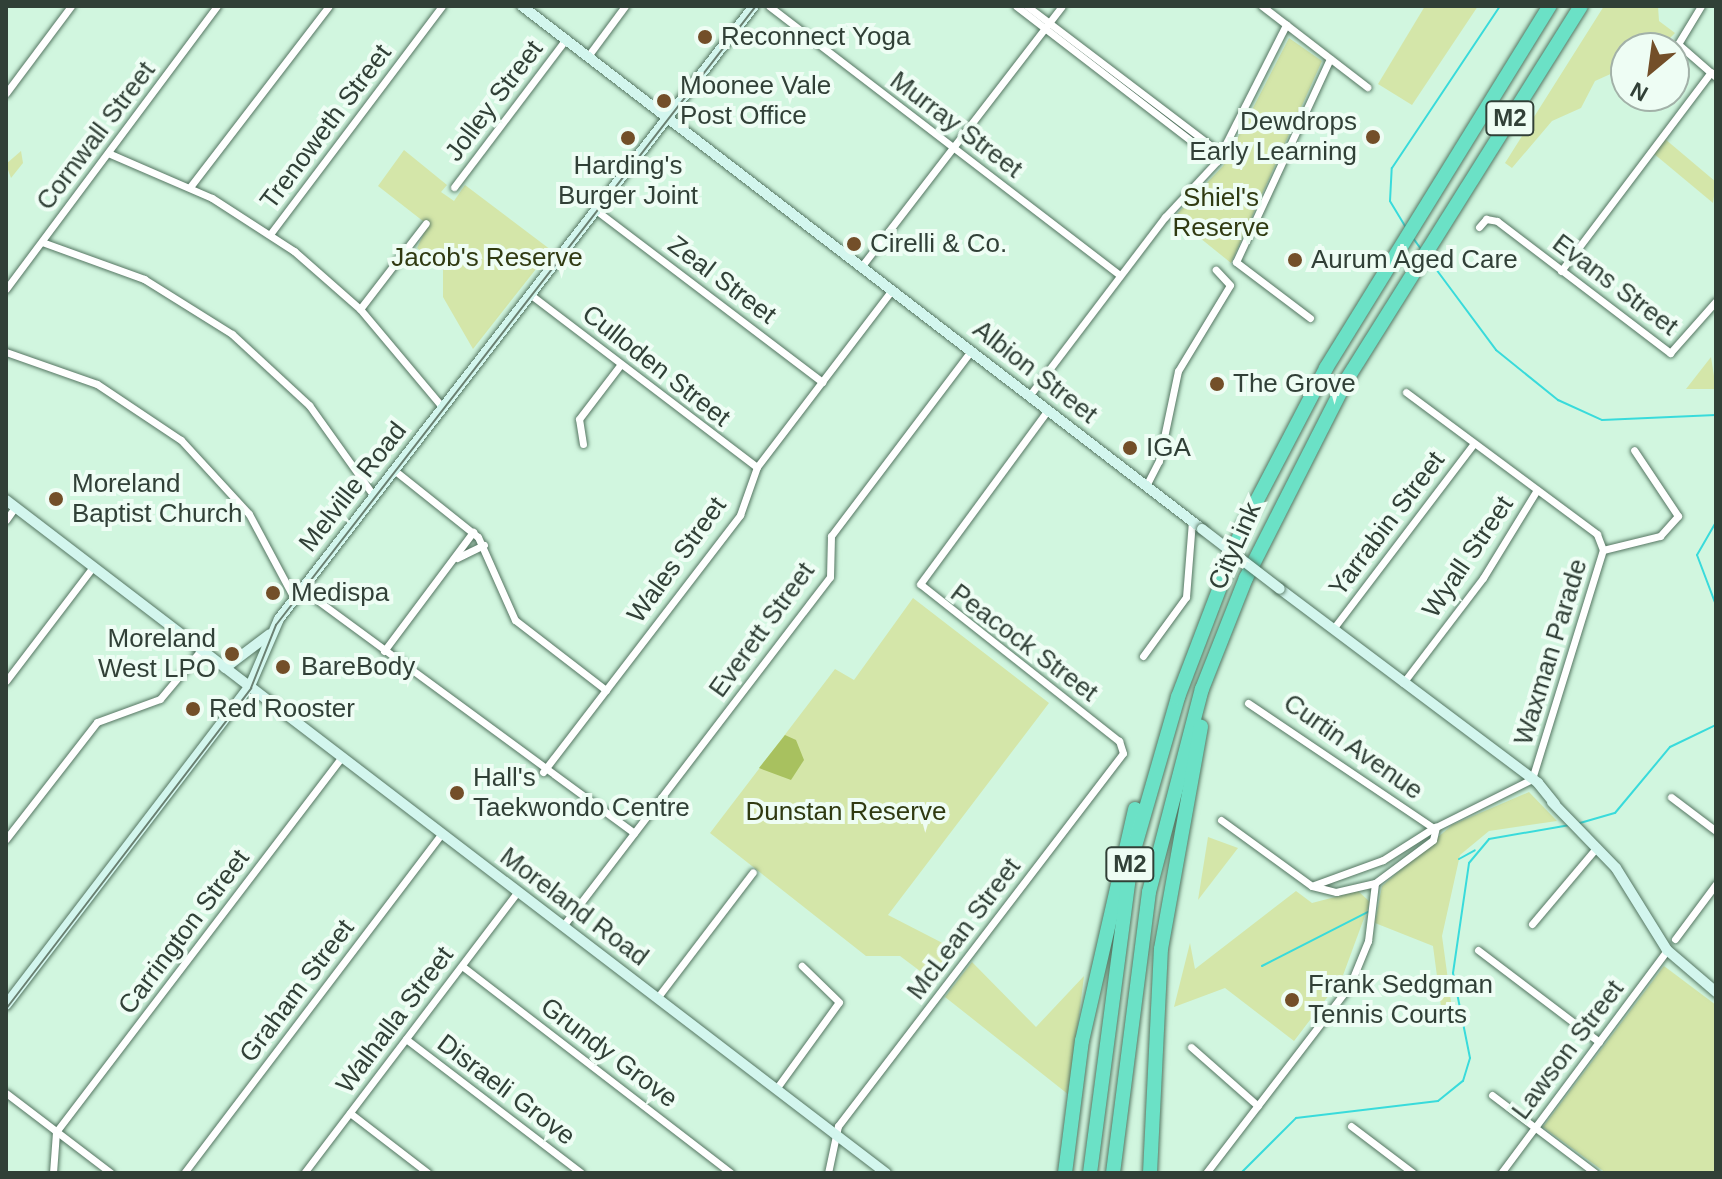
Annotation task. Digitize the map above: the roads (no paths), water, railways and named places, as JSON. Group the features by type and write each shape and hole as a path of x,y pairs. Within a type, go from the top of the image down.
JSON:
{"highway":[{"name":"CityLink","path":"1090,1173 1121,910 1178,697 1260,493 1401,246 1550,6"},
{"name":"CityLink","path":"1113,1173 1149,892 1224,634 1305,454 1416,264 1581,6"},
{"path":"1150,1173 1166,907 1224,634"},
{"path":"1065,1173 1115,882 1178,697"}],"main road":[{"name":"Albion Street","path":"522,6 1530,781 1598,847 1667,950 1716,992"},
{"name":"Melville Road","path":"6,1005 250,686 270,634 294,598 754,6"},
{"name":"Moreland Road","path":"11,504 886,1173"},
{"path":"225,668 270,634"}],"street":[{"path":"6,93 71,6"},
{"name":"Cornwall Street","path":"6,289 217,6"},
{"path":"190,187 329,6"},
{"name":"Trenoweth Street","path":"271,233 442,6"},
{"path":"588,56 625,6"},
{"name":"Murray Street","path":"769,6 1120,275"},
{"path":"1016,6 1047,26 1219,157"},
{"path":"1027,6 1047,26"},
{"path":"861,267 1062,6"},
{"path":"1262,6 1367,87"},
{"path":"1561,271 1713,74 1681,50 1678,39 1701,6"},
{"path":"1029,396 1120,275 1219,157 1286,25"},
{"name":"Jolley Street","path":"454,187 566,39"},
{"path":"1310,318 1236,262 1330,59"},
{"path":"108,153 190,187 271,233 360,309 443,408"},
{"name":"Zeal Street","path":"597,211 822,382"},
{"name":"Evans Street","path":"1479,227 1492,218 1673,353 1716,301"},
{"path":"360,309 426,223"},
{"path":"42,242 144,279 232,334 309,405 374,496"},
{"path":"1146,486 1159,461 1178,371 1230,285 1216,270"},
{"name":"Wales Street","path":"543,772 740,515 757,467 892,290"},
{"name":"Culloden Street","path":"531,295 757,467"},
{"name":"Everett Street","path":"563,926 830,577 831,536 971,351"},
{"path":"6,352 97,384 172,432 249,514 294,598"},
{"path":"583,444 579,419 621,364"},
{"name":"Waxman Parade","path":"1406,392 1597,534 1603,550 1530,781"},
{"name":"Peacock Street","path":"1048,410 920,584 1124,748"},
{"name":"Yarrabin Street","path":"1333,629 1474,443"},
{"path":"1603,550 1660,536 1678,516 1634,450"},
{"path":"394,470 473,532 484,545 515,620 606,690"},
{"name":"Wyall Street","path":"1403,683 1483,578 1537,490"},
{"path":"6,520 11,504"},
{"path":"1143,656 1186,597 1192,521"},
{"path":"384,651 473,532"},
{"path":"454,559 484,545"},
{"path":"6,681 93,567"},
{"path":"302,589 543,772 634,833"},
{"path":"6,839 97,722 117,709 160,699 201,650"},
{"name":"Curtin Avenue","path":"1248,703 1434,827"},
{"name":"McLean Street","path":"834,1133 1124,748"},
{"name":"Carrington Street","path":"56,1132 342,757"},
{"path":"1312,886 1383,860 1434,827 1530,781"},
{"path":"1671,797 1716,831"},
{"path":"1221,820 1312,886 1336,892 1375,883 1433,840 1434,827"},
{"name":"Graham Street","path":"184,1173 442,833"},
{"path":"1532,924 1598,847"},
{"path":"657,998 753,872"},
{"path":"1206,1173 1350,985 1372,922 1375,883"},
{"path":"1675,939 1716,884"},
{"name":"Walhalla Street","path":"304,1173 518,891"},
{"path":"1478,950 1599,1042"},
{"name":"Lawson Street","path":"1501,1173 1667,950"},
{"name":"Grundy Grove","path":"462,966 731,1173"},
{"path":"776,1089 839,1002 802,966"},
{"name":"Disraeli Grove","path":"406,1039 581,1173"},
{"path":"1191,1047 1258,1106"},
{"path":"6,1093 111,1173"},
{"path":"1492,1095 1595,1173"},
{"path":"350,1113 428,1173"},
{"path":"1351,1126 1413,1173"},
{"path":"53,1173 56,1132"},
{"path":"828,1173 834,1133"}],"waterway":[{"path":"1405,226 1390,201 1392,168 1500,6"},
{"path":"1413,238 1421,249"},
{"path":"1430,261 1496,350 1558,400 1602,420 1716,415"},
{"path":"1716,522 1697,555 1716,605"},
{"path":"1580,823 1615,813 1670,747 1716,725"},
{"path":"1241,1173 1296,1118 1438,1101 1463,1081 1470,1058 1453,973 1469,863 1489,839 1570,825"},
{"path":"1459,859 1475,850"},
{"path":"1262,966 1368,912"}],"tram line":[{"path":"6,1009 251,688 276,625 756,6"}],"place":[{"name":"Reconnect Yoga","path":"705,37"},
{"name":"Moonee Vale Post Office","path":"664,101"},
{"name":"Dewdrops Early Learning","path":"1373,137"},
{"name":"Harding's Burger Joint","path":"628,138"},
{"name":"Cirelli & Co.","path":"854,244"},
{"name":"Aurum Aged Care","path":"1295,260"},
{"name":"The Grove","path":"1217,384"},
{"name":"IGA","path":"1130,448"},
{"name":"Moreland Baptist Church","path":"56,499"},
{"name":"Medispa","path":"273,593"},
{"name":"Moreland West LPO","path":"232,654"},
{"name":"BareBody","path":"283,667"},
{"name":"Red Rooster","path":"193,709"},
{"name":"Hall's Taekwondo Centre","path":"457,793"},
{"name":"Frank Sedgman Tennis Courts","path":"1292,1000"}],"park label":[{"name":"Shiel's Reserve","path":"1221,213"},
{"name":"Jacob's Reserve","path":"487,258"},
{"name":"Dunstan Reserve","path":"846,812"}]}
